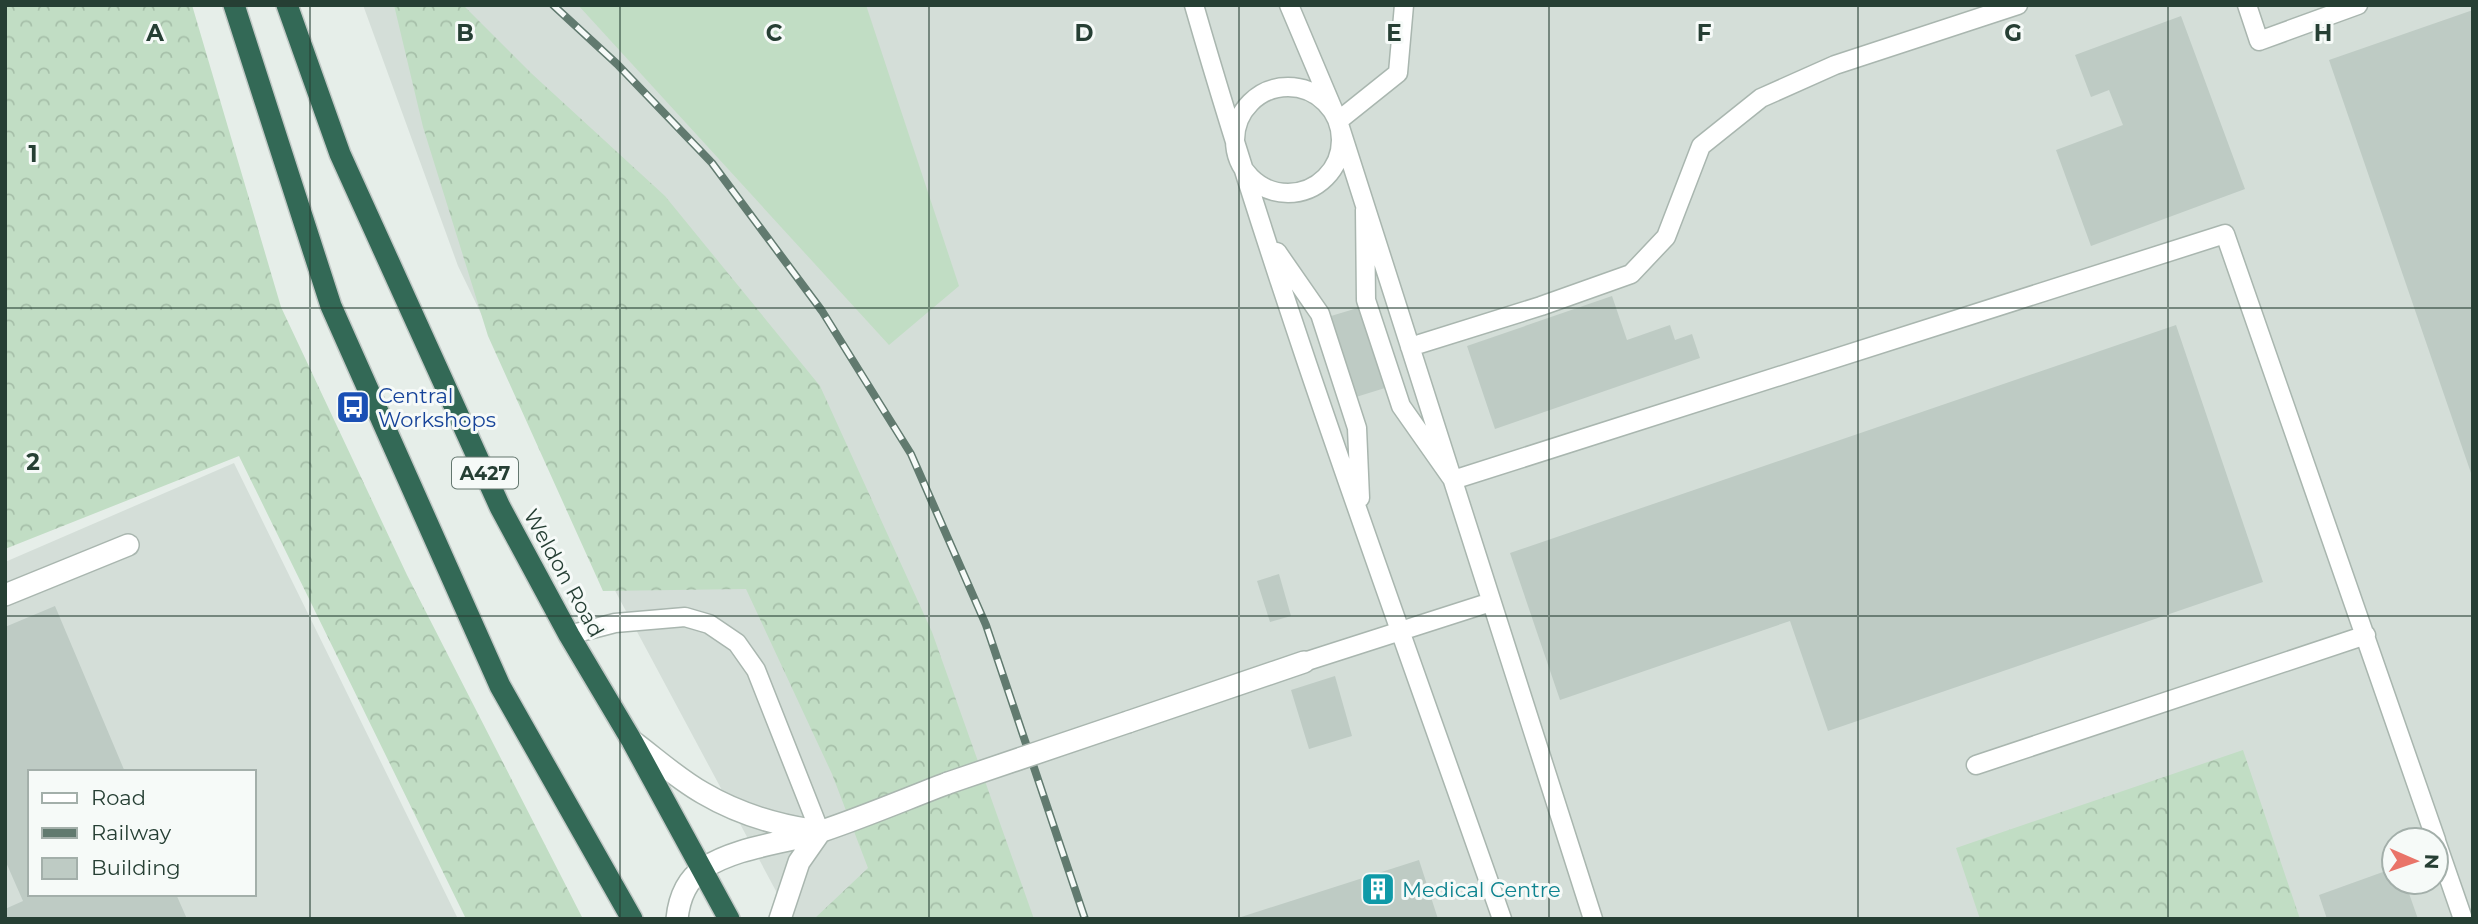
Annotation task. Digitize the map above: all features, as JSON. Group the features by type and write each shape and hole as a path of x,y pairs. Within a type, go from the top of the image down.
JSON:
{"highway":[{"path":"234,5 331,306 500,686 632,919"},
{"name":"Weldon Road","path":"287,5 340,155 500,507 729,919"}],"street":[{"path":"5,595 128,545"},
{"path":"677,919 679,902 690,881 702,869 732,854 820,832 948,783 1304,662"},
{"path":"632,741 701,792 751,817 820,832"},
{"path":"780,919 799,862 820,832"}],"lane":[{"path":"1195,5 1236,152 1361,520 1503,919"},
{"path":"1289,5 1338,121 1593,919"},
{"path":"1338,121 1398,73 1404,5"},
{"path":"1410,347 1541,306 1631,274 1666,237 1701,146 1761,98 1835,65 2018,5"},
{"path":"2247,5 2259,41 2358,5"},
{"path":"1282,87 1299,88 1316,94 1329,106 1338,121 1341,139 1339,156 1331,172 1319,184 1303,191 1286,193 1269,190 1254,181 1243,168 1236,152 1235,134 1240,117 1250,102 1265,92 1282,87"},
{"path":"1365,210 1366,300 1401,407 1453,480"},
{"path":"1265,234 1320,314 1357,428 1361,520"},
{"path":"1453,480 2225,234 2431,826"},
{"path":"1304,662 1491,602"},
{"path":"569,635 615,623 685,617 709,624 737,643 756,670 820,832"},
{"path":"1976,765 2366,635"},
{"path":"2450,881 2463,919"}],"shaded area":[{"path":"363,5 2473,5 2473,919 791,919 612,585 458,266"},
{"path":"234,463 458,919 5,919 5,562"}],"green space":[{"path":"5,5 192,5 281,307 407,575 583,919 466,919 239,456 5,549"},
{"path":"394,5 463,5 531,73 665,196 820,386 932,632 1034,919 814,919 868,868 832,774 746,589 603,591 488,336 423,127"},
{"path":"578,5 866,5 959,286 889,345"},
{"path":"2243,750 2300,919 1980,919 1956,848"}],"building":[{"path":"2473,10 2473,476 2472,476 2329,60"},
{"path":"2181,16 2245,189 2091,246 2056,150 2123,125 2109,90 2091,97 2075,55"},
{"path":"1612,296 1627,340 1670,325 1675,340 1692,334 1700,358 1495,429 1467,346"},
{"path":"1361,307 1385,388 1356,397 1331,316"},
{"path":"2176,325 2263,582 1828,731 1790,621 1560,700 1510,553"},
{"path":"1279,574 1291,616 1270,622 1257,581"},
{"path":"55,606 124,770 28,770 28,896 177,896 187,919 5,919 5,909 23,901 5,860 5,627"},
{"path":"1335,676 1352,736 1309,749 1291,690"},
{"name":"Medical Centre","path":"1419,860 1438,919 1238,919 1238,918"},
{"path":"2380,873 2380,896 2410,896 2418,919 2327,919 2319,895"}],"railway":[{"path":"553,5 617,64 712,163 822,311 911,454 986,625 1085,919"}],"place":[{"name":"Central Workshops","path":"353,407"},
{"name":"Medical Centre","path":"1378,889"}]}
